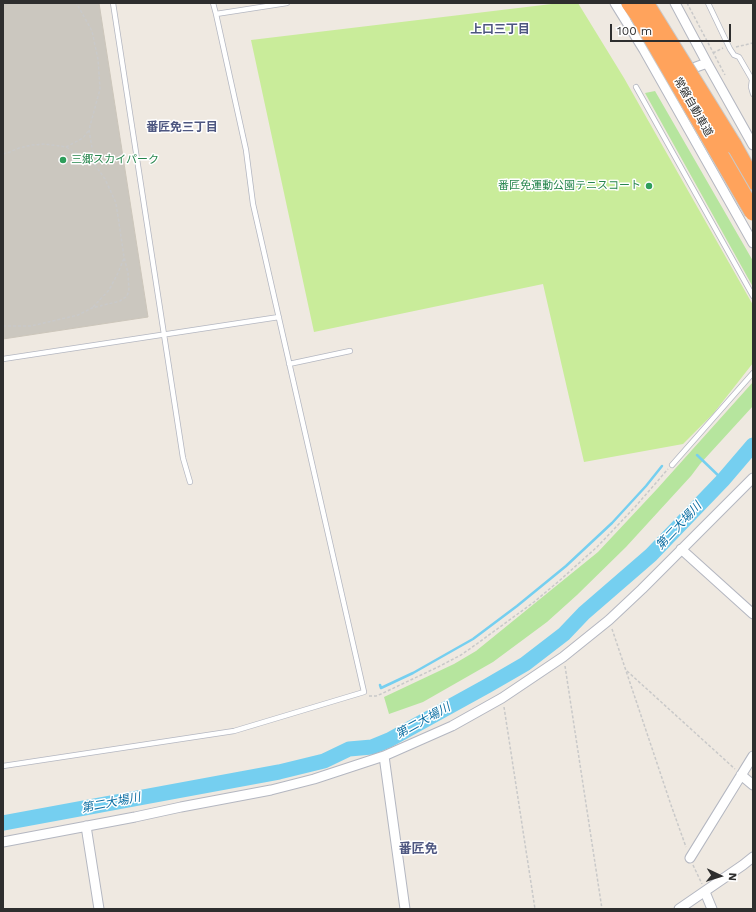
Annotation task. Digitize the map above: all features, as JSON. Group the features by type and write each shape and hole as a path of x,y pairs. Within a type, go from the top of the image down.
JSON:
{"highway":[{"path":"659,3 704,81 733,145"},
{"name":"常磐自動車道","path":"636,6 733,145 753,181"},
{"name":"常磐自動車道","path":"636,6 753,212"}],"street":[{"path":"615,3 661,80 753,243"},
{"path":"675,3 753,145"},
{"path":"661,80 707,63"},
{"path":"3,842 271,790 314,779 384,756 452,726 502,698 563,656 609,620 753,478"},
{"path":"681,549 753,614"},
{"path":"384,756 405,909"},
{"path":"690,858 753,756"},
{"path":"741,775 753,785"},
{"path":"86,826 99,909"},
{"path":"679,909 707,897 753,857"}],"lane":[{"path":"113,3 183,458 190,482"},
{"path":"3,766 234,731 364,692 253,204 246,150 213,3"},
{"path":"216,14 287,3"},
{"path":"708,3 729,47 734,55 739,57 752,81 751,88 753,94"},
{"path":"636,86 753,296"},
{"path":"3,359 279,317"},
{"path":"290,364 350,351"},
{"path":"672,465 753,373"}],"path":[{"path":"66,147 83,138 89,130 100,89 98,59 92,31 75,3"},
{"path":"687,3 725,76"},
{"path":"713,53 729,47 753,43"},
{"path":"89,130 95,165"},
{"path":"3,154 32,145 45,144 66,147 95,165 105,179 116,203 128,274 129,291 127,296 120,300 92,308 78,315 31,326 3,326"},
{"path":"92,308 109,290 124,257"},
{"path":"364,696 376,696 455,658 534,602 597,547 672,465"},
{"path":"609,620 668,798 690,858 707,897"},
{"path":"563,656 602,909"},
{"path":"626,670 741,775"},
{"path":"502,698 535,909"}],"green space":[{"path":"560,3 578,3 624,78 753,305 753,363 713,414 683,444 584,462 543,284 314,332 251,40"},
{"path":"655,91 753,261 753,287 645,93"},
{"path":"753,382 753,406 626,547 577,595 547,622 493,662 423,702 389,714 384,697 454,664 476,651 598,552"}],"building":[{"name":"三郷スカイパーク","path":"3,3 99,3 148,317 3,339"}],"waterway":[{"name":"第二大場川","path":"3,823 279,772 324,761 349,749 372,747 389,740 525,664 564,634 584,613 651,555 723,480 753,445"},
{"path":"697,455 723,480"},
{"path":"380,685 381,688 413,673 473,639 517,606 566,566 612,523 662,466"}],"place":[{"name":"三郷スカイパーク","path":"63,160"},
{"name":"番匠免運動公園テニスコート","path":"649,186"}],"district":[{"name":"上口三丁目","path":"500,29"},
{"name":"番匠免三丁目","path":"182,127"},
{"name":"番匠免","path":"418,849"}]}
